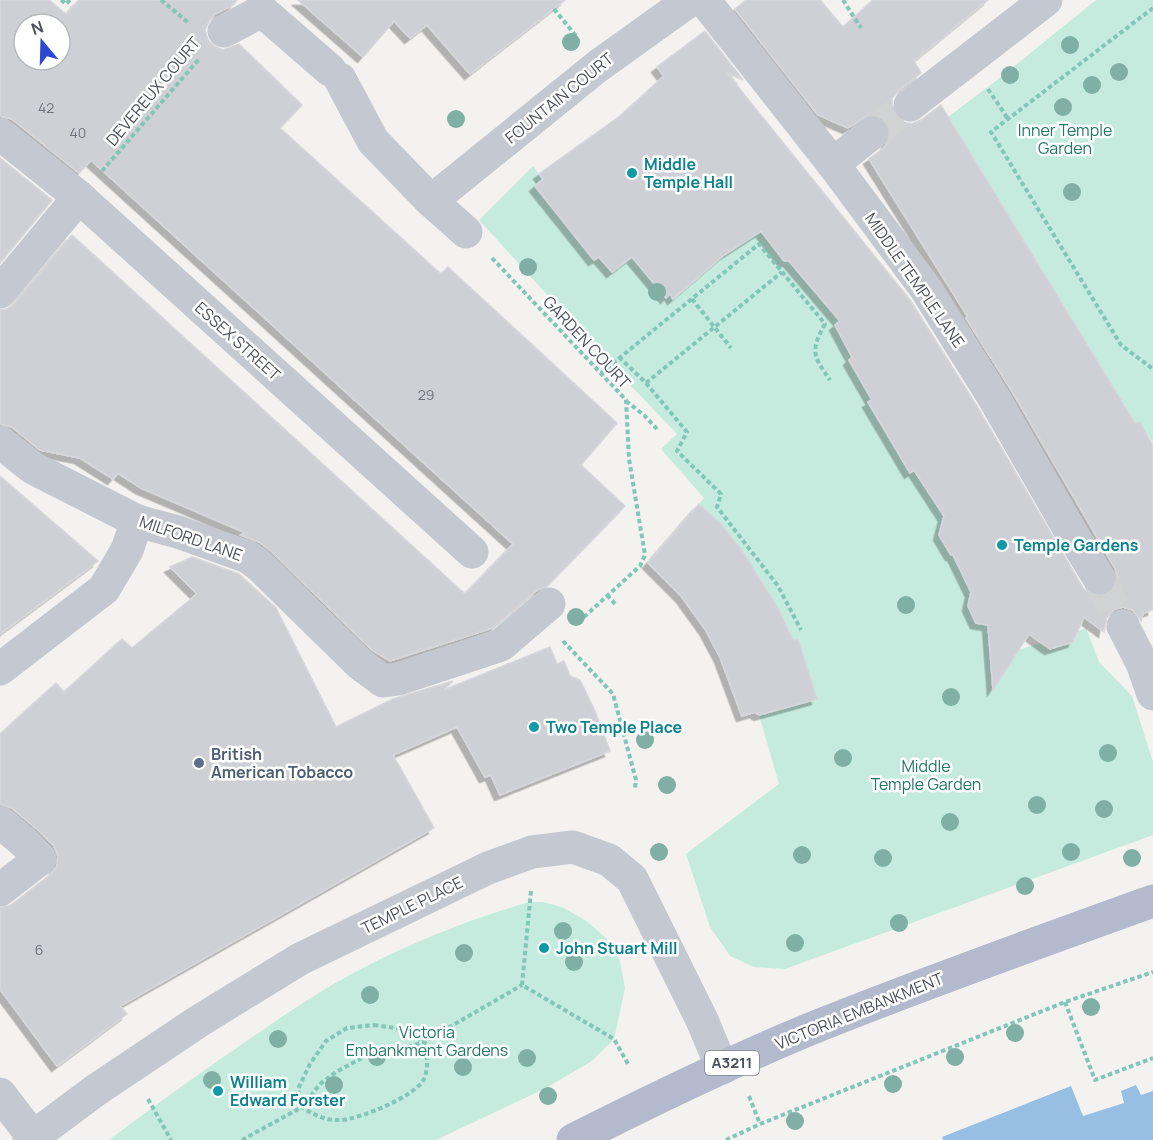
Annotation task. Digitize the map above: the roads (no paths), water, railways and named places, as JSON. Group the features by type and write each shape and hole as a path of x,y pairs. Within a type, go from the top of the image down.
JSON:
{"main road":[{"name":"VICTORIA EMBANKMENT","path":"573,1140 722,1068 820,1025 1153,901"}],"street":[{"name":"FOUNTAIN COURT","path":"431,201 598,66 690,0"},
{"name":"MIDDLE TEMPLE LANE","path":"704,0 833,164 926,289 994,398 1074,539 1099,578"},
{"path":"910,105 1046,0"},
{"path":"208,38 262,10 335,75 373,141 431,201 466,231"},
{"path":"833,164 872,133"},
{"name":"ESSEX STREET","path":"0,134 89,185 472,552"},
{"path":"0,291 89,185"},
{"name":"MILFORD LANE","path":"0,442 33,468 137,521 178,532 248,557 260,566 350,672 383,681 398,679 501,645 549,604"},
{"path":"0,669 104,589 127,550 137,521"},
{"path":"1123,626 1142,663 1153,694"},
{"path":"0,822 40,859 0,890"},
{"name":"TEMPLE PLACE","path":"31,1138 96,1090 199,1021 300,959 488,868 532,852 573,848 609,860 632,879 702,1020 722,1068"},
{"path":"0,1094 31,1138"}],"water":[{"path":"1136,1085 1141,1095 1153,1091 1153,1140 943,1140 942,1137 1071,1086 1083,1116 1124,1103 1121,1091"}],"tunnel":[{"path":"872,133 910,105"},
{"path":"1099,578 1123,626"}],"place":[{"name":"Middle Temple Hall","path":"632,173"},
{"name":"Temple Gardens","path":"1002,545"},
{"name":"Two Temple Place","path":"534,727"},
{"name":"British American Tobacco","path":"199,763"},
{"name":"John Stuart Mill","path":"544,948"},
{"name":"William Edward Forster","path":"218,1091"}],"park label":[{"name":"Inner Temple Garden","path":"1065,139"},
{"name":"Middle Temple Garden","path":"926,775"},
{"name":"Victoria Embankment Gardens","path":"427,1041"}]}
